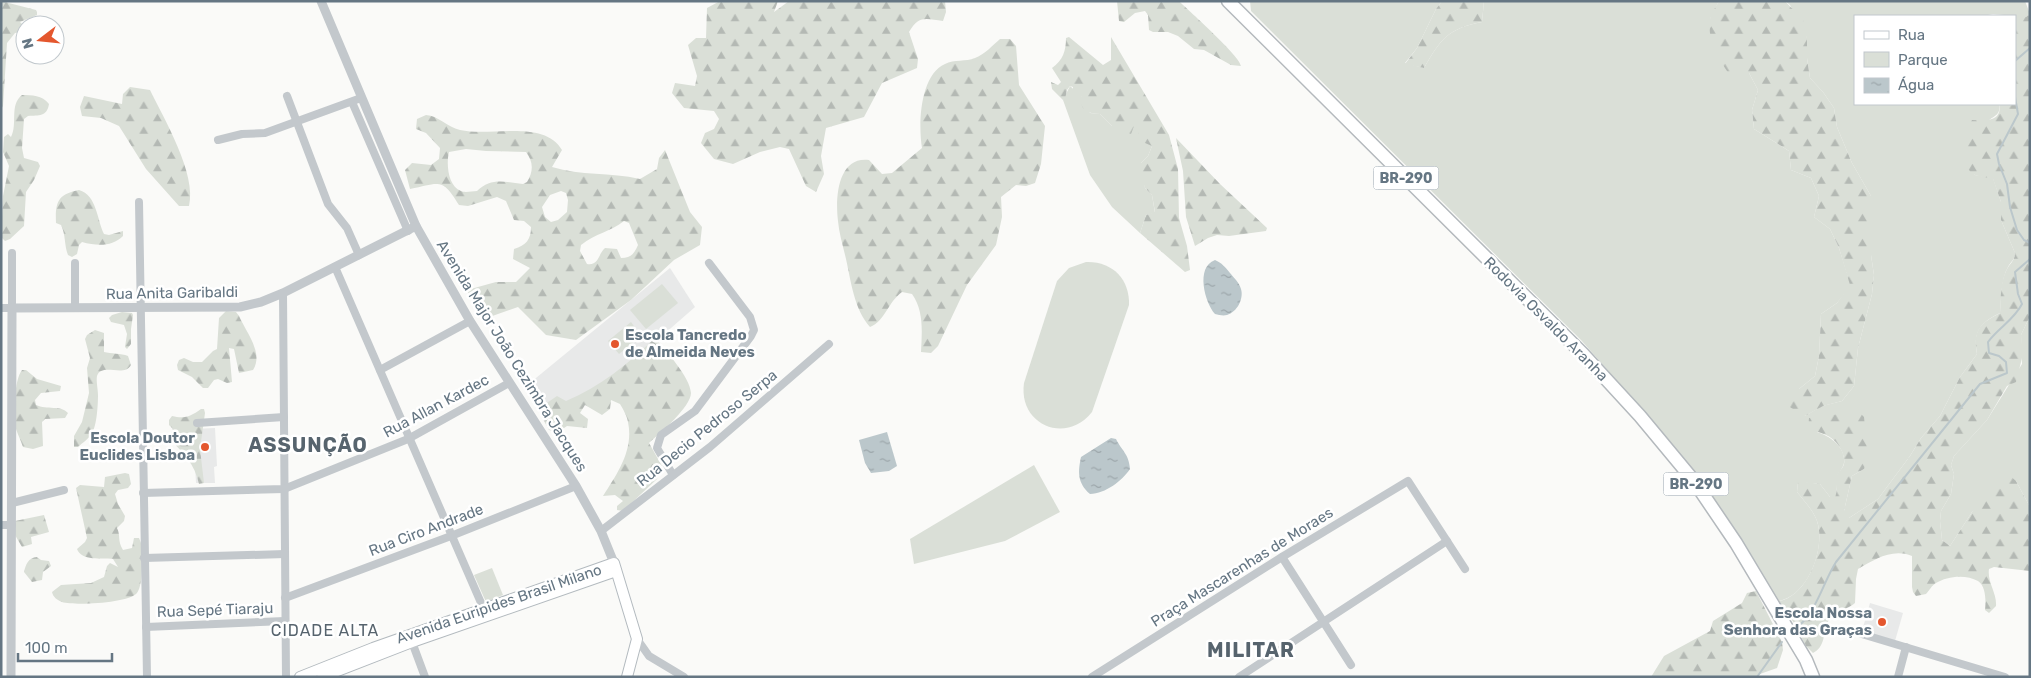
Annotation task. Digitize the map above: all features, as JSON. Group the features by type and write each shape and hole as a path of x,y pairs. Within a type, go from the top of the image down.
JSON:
{"highway":[{"name":"Rodovia Osvaldo Aranha","path":"1228,1 1583,354 1640,416 1694,481 1736,543 1806,660 1813,677"}],"main road":[{"name":"Avenida Euripides Brasil Milano","path":"300,677 615,567"},
{"path":"615,567 636,639 627,677"},
{"name":"Avenida Euripides Brasil Milano","path":"322,677 375,652 412,642 452,624"}],"street":[{"name":"Avenida Major João Cezimbra Jacques","path":"321,1 357,100 412,228 508,383 576,486 601,531 615,567"},
{"path":"287,96 328,204 347,228 359,255"},
{"path":"218,140 242,134 266,133 357,100"},
{"path":"139,202 147,677"},
{"name":"Rua Anita Garibaldi","path":"1,308 240,307 261,302 283,293 412,228"},
{"path":"11,677 12,253"},
{"path":"75,263 75,307"},
{"path":"673,475 657,448 661,435 695,411 754,330 750,317 709,263"},
{"path":"335,267 408,439 486,612"},
{"path":"283,293 286,677"},
{"path":"380,370 470,321"},
{"name":"Rua Decio Pedroso Serpa","path":"601,531 716,442 829,344"},
{"name":"Rua Allan Kardec","path":"143,493 284,489 408,439 508,383"},
{"path":"197,423 284,417"},
{"name":"Praça Mascarenhas de Moraes","path":"1092,677 1282,557 1408,481 1447,541"},
{"name":"Rua Ciro Andrade","path":"285,598 451,536 576,486"},
{"path":"12,503 64,490"},
{"path":"1,525 12,525"},
{"path":"1239,677 1447,541 1464,569"},
{"path":"144,558 285,554"},
{"path":"1282,557 1351,666"},
{"name":"Rua Sepé Tiaraju","path":"146,626 285,621"},
{"path":"1855,632 2005,677"},
{"path":"636,639 649,656 680,676"},
{"path":"412,642 425,677"},
{"path":"1898,677 1906,647"}],"shaded area":[{"name":"Escola Tancredo de Almeida Neves","path":"670,268 695,307 552,432 525,387"},
{"name":"Escola Doutor Euclides Lisboa","path":"215,428 217,466 214,467 215,483 196,483 193,429"},
{"name":"Escola Nossa Senhora das Graças","path":"1870,603 1903,613 1895,641 1862,631"}],"green space":[{"path":"1,1 36,10 37,15 15,15 15,33 7,43 3,106 1,109"},
{"path":"720,1 778,1 774,12 789,1 945,1 946,12 943,21 923,19 916,23 909,32 918,59 917,68 882,83 864,117 826,128 821,156 824,174 816,192 806,186 789,149 780,147 760,152 733,164 714,159 701,143 705,133 714,129 719,119 714,111 684,108 672,93 675,83 695,86 697,76 688,45 696,38 706,38 707,8"},
{"path":"1117,1 1179,1 1224,44 1241,66 1231,65 1204,50 1194,49 1178,36 1168,32 1153,32 1149,30 1148,15 1145,11 1135,13 1124,22 1119,21"},
{"path":"1250,1 1442,1 1436,9 1417,48 1405,63 1424,68 1446,37 1461,28 1482,22 1484,1 1719,1 1710,19 1749,73 1758,90 1752,110 1754,129 1789,151 1791,170 1811,178 1819,196 1814,217 1830,229 1839,248 1851,286 1837,303 1821,314 1819,356 1815,376 1799,389 1805,416 1822,406 1842,401 1854,386 1858,348 1872,294 1874,275 1871,255 1871,196 1852,163 1837,127 1834,108 1810,78 1807,38 1790,5 1785,1 2025,1 2030,14 2021,18 2016,18 2016,15 1993,14 1854,15 1854,105 1999,105 1998,113 1987,122 1982,130 1968,167 1975,175 1993,178 2001,202 2001,220 2015,253 2004,277 2000,313 1987,320 1977,334 1977,354 1960,377 1940,416 1921,438 1878,499 1849,518 1844,518 1844,511 1852,476 1864,469 1864,417 1817,432 1827,436 1840,447 1844,463 1837,477 1835,498 1830,497 1820,484 1798,482 1797,492 1811,509 1817,521 1819,544 1817,557 1806,581 1789,597 1779,601 1687,467 1641,408 1581,340 1251,11"},
{"path":"1442,1 1484,1 1482,22 1461,28 1446,37 1424,68 1405,64 1417,48 1436,9"},
{"path":"1719,1 1785,1 1803,20 1807,38 1810,78 1834,108 1837,127 1852,163 1871,196 1871,255 1874,275 1872,294 1858,348 1854,386 1842,401 1823,406 1805,416 1788,406 1799,389 1815,376 1819,356 1821,314 1837,303 1850,285 1839,248 1830,229 1814,217 1819,196 1811,178 1791,170 1789,151 1754,129 1752,110 1758,90 1749,73 1729,74 1714,48 1710,34 1710,19"},
{"path":"2030,14 2030,316 2021,335 2023,354 2016,382 2007,386 1987,420 1954,456 1951,465 1954,474 1951,494 1941,511 1940,521 1942,540 1950,546 1972,512 2009,475 2016,481 2030,507 2030,571 1994,567 1989,569 1989,578 1996,606 1989,613 1985,610 1984,590 1978,581 1968,577 1946,579 1935,584 1926,594 1916,596 1912,587 1912,556 1897,553 1884,556 1858,569 1855,603 1833,615 1827,624 1822,644 1813,653 1806,646 1794,623 1779,601 1789,597 1798,590 1806,580 1817,556 1819,544 1817,521 1811,509 1797,492 1798,481 1820,484 1830,497 1835,497 1836,478 1843,466 1844,460 1842,451 1837,443 1830,437 1811,428 1809,418 1855,412 1860,413 1864,417 1868,457 1864,469 1852,476 1844,511 1844,518 1849,518 1878,499 1921,438 1940,416 1960,377 1977,354 1976,339 1979,329 1982,324 2000,313 2003,281 2015,253 2001,220 2001,202 1993,179 1975,175 1968,169 1965,163 1964,148 1972,120 1992,119 1998,114 1999,105 2016,105 2016,18 2026,17"},
{"path":"1069,37 1103,65 1111,60 1111,37 1169,135 1178,169 1179,218 1187,246 1190,270 1185,272 1140,233 1146,215 1155,212 1152,195 1145,188 1140,171 1141,163 1148,156 1152,146 1138,140 1139,121 1136,121 1131,134 1123,133 1120,127 1112,126 1100,114 1085,110 1081,102 1082,97 1073,95 1073,87 1070,86 1063,100 1052,89 1051,82 1058,85 1061,82 1052,68 1061,58 1066,38"},
{"path":"1000,39 1010,39 1016,46 1019,85 1045,126 1041,164 1035,183 1026,186 1016,185 1001,197 1002,217 996,245 967,285 938,346 931,353 921,352 922,329 919,307 912,294 902,292 883,316 870,327 860,312 839,226 837,211 838,190 845,171 851,164 859,160 869,160 882,174 892,173 922,148 921,114 930,78 945,64 978,57"},
{"path":"1070,86 1082,97 1090,113 1100,114 1112,126 1139,120 1152,146 1148,156 1141,163 1145,188 1152,195 1155,213 1146,215 1140,233 1112,207 1090,175 1063,100"},
{"path":"130,87 150,90 163,116 184,163 190,193 189,206 179,206 146,169 119,126 101,118 82,116 80,107 84,96 122,104 123,94"},
{"path":"22,95 40,97 49,104 44,113 28,116 24,119 22,148 24,158 38,162 40,166 26,192 24,226 10,239 5,241 1,237 3,196 9,166 3,152 4,137 8,134 11,137 16,104"},
{"path":"426,115 431,116 455,129 473,132 516,131 543,135 554,141 562,150 552,167 574,172 618,175 640,179 657,169 659,158 665,150 690,212 702,227 700,245 674,260 631,300 576,340 546,335 518,307 481,320 467,290 496,282 516,282 530,268 513,259 514,249 522,246 527,241 531,227 524,221 514,220 506,201 497,197 468,206 459,205 448,190 439,184 410,189 405,170 412,163 431,165 439,159 440,148 426,133 416,129 417,119","holes":["466,149 526,152 532,166 531,174 527,182 523,184 493,182 477,191 461,191 451,180 448,157 449,152","561,191 566,193 568,200 567,212 558,220 551,222 545,217 542,207 550,195","624,221 629,223 638,245 634,253 621,258 617,249 605,248 594,263 587,264 580,251 581,245"]},
{"path":"1176,138 1220,184 1267,228 1266,231 1229,236 1217,235 1195,246 1186,217 1183,171"},
{"path":"79,190 90,197 93,202 104,234 109,235 123,231 123,236 119,240 104,245 82,242 79,245 77,254 72,257 68,255 61,225 56,223 56,210 57,204 62,197"},
{"path":"1086,262 1104,265 1118,273 1126,287 1129,305 1092,412 1081,422 1070,427 1057,428 1046,426 1028,410 1024,398 1024,383 1057,281 1069,268"},
{"path":"662,284 678,303 646,329 630,310"},
{"path":"226,311 236,312 239,316 253,343 256,363 253,370 239,373 234,349 229,348 232,382 227,383 218,379 214,380 208,388 203,388 192,377 178,370 177,365 179,360 184,358 193,362 202,362 217,349 219,318"},
{"path":"122,312 132,313 133,315 131,344 127,349 125,347 127,334 124,325 111,322 109,318"},
{"path":"2030,316 2030,507 2016,481 1972,512 1950,546 1942,540 1940,521 1941,511 1951,494 1954,474 1951,465 1954,456 1987,420 2022,364 2021,335"},
{"path":"631,322 641,336 619,354 608,341"},
{"path":"95,330 104,333 104,352 128,356 131,365 128,369 118,371 103,370 97,376 98,404 94,429 86,440 78,447 74,447 74,436 82,422 89,393 87,368 90,358 85,339 87,335"},
{"path":"655,338 682,372 690,387 690,399 667,427 649,443 662,466 657,479 623,511 617,510 617,506 623,501 615,495 603,496 623,461 629,442 627,420 620,404 611,400 610,409 602,415 585,405 580,413 588,419 587,428 567,426 558,432 549,430 544,421 541,407 557,396 566,401 591,389 624,365"},
{"path":"22,370 26,370 37,379 61,386 60,391 41,393 35,400 36,405 62,409 68,413 65,418 45,419 42,422 43,446 33,449 23,447 15,423 14,407 17,382"},
{"path":"204,409 205,413 200,449 204,483 199,484 195,470 184,454 169,438 173,429 169,425 169,420 172,416 187,417"},
{"path":"1034,465 1060,512 1005,541 914,564 910,539"},
{"path":"129,474 131,484 128,488 118,490 115,494 125,516 124,521 117,528 123,550 132,548 134,538 139,538 141,543 141,583 137,593 124,599 101,603 78,604 60,601 54,597 52,592 61,585 91,583 104,577 107,566 110,563 118,567 113,559 98,559 79,553 77,549 87,538 76,488 80,485 104,487 105,477"},
{"path":"44,515 49,532 31,537 32,544 22,547 15,535 15,521"},
{"path":"37,557 41,560 49,561 51,566 43,572 42,580 32,582 24,572 28,562"},
{"path":"492,568 503,595 486,602 474,575"},
{"path":"1756,591 1782,642 1783,650 1777,668 1760,674 1758,677 1651,677 1664,656 1710,631 1713,621 1742,603 1747,593"}],"water":[{"path":"1215,260 1220,262 1238,282 1242,293 1239,305 1227,315 1215,314 1205,294 1205,270"},
{"path":"887,432 897,466 889,471 871,473 865,463 859,440"},
{"path":"1111,438 1116,439 1125,453 1130,469 1113,486 1102,492 1090,494 1083,486 1080,477 1081,457"}],"waterway":[{"path":"2016,60 2030,48"},
{"path":"2016,103 2018,114 1997,154 2007,184 2010,207 2017,230 2024,240 2030,243"},
{"path":"1800,625 1816,603 1836,562 1980,384 2007,373 2006,362 1999,356 1989,353 1988,342 2019,310 2022,304 2018,294 2015,272 2030,259"},
{"path":"1757,677 1782,642"}],"place":[{"name":"Escola Tancredo de Almeida Neves","path":"615,344"},
{"name":"Escola Doutor Euclides Lisboa","path":"205,447"},
{"name":"Escola Nossa Senhora das Graças","path":"1882,622"}],"district":[{"name":"ASSUNÇÃO","path":"308,445"},
{"name":"CIDADE ALTA","path":"325,630"},
{"name":"MILITAR","path":"1251,650"}]}
